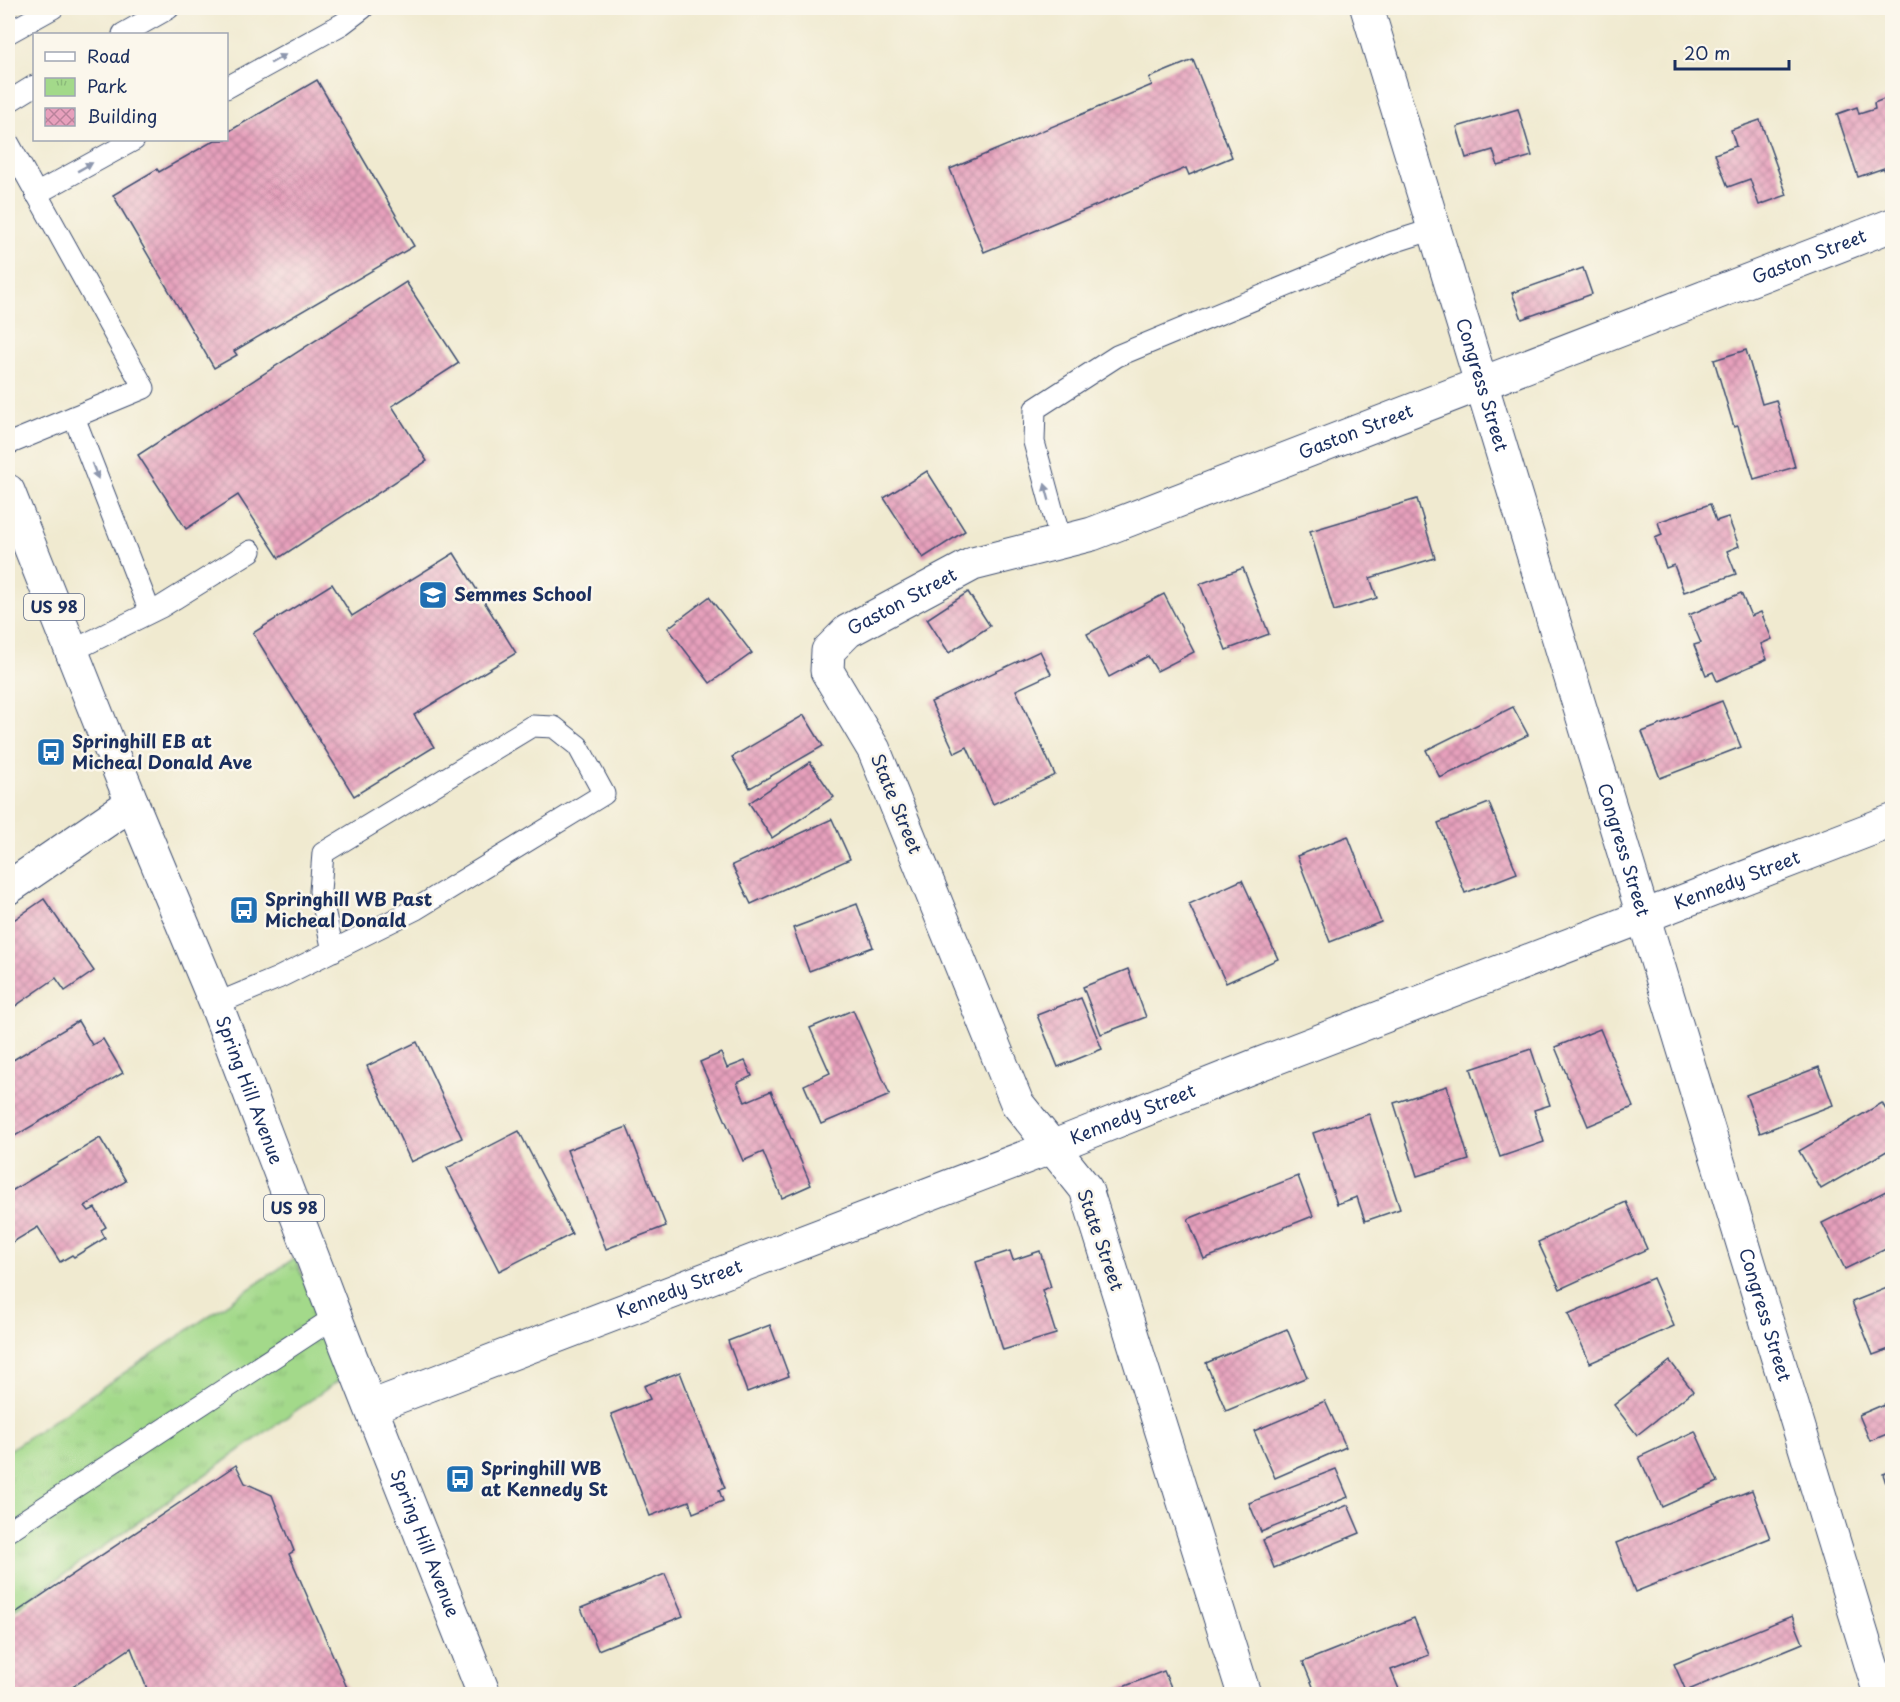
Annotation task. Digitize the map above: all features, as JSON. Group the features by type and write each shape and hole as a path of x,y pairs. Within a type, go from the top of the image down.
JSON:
{"street":[{"name":"Congress Street","path":"1367,8 1880,1695"},
{"name":"Gaston Street","path":"828,651 848,631 973,564 1092,534 1893,225"},
{"name":"Spring Hill Avenue","path":"8,491 132,803 216,1004 335,1317 484,1695"},
{"name":"State Street","path":"828,651 827,671 874,750 1017,1102 1086,1189 1244,1695"},
{"path":"8,888 132,803"},
{"name":"Kennedy Street","path":"371,1407 1052,1147 1241,1071 1893,821"}],"lane":[{"path":"8,33 53,8"},
{"path":"125,33 169,8"},
{"path":"228,87 342,24 363,8"},
{"path":"8,102 33,87"},
{"path":"36,194 132,141"},
{"path":"8,142 144,388 8,444"},
{"path":"1061,542 1034,442 1035,410 1117,356 1390,243 1434,228"},
{"path":"74,417 150,612"},
{"path":"72,651 150,612 251,551"},
{"path":"216,1004 279,978 333,951 417,909 604,794 578,746 554,727 532,726 323,853 320,891 333,951"},
{"path":"8,1531 335,1317"}],"green space":[{"path":"295,1258 342,1378 8,1614 8,1451"}],"building":[{"path":"1193,60 1232,157 1189,175 1186,168 984,252 950,169 1152,85 1149,78"},
{"path":"317,80 414,246 234,351 237,355 214,368 113,195 157,169 159,172 213,141 228,141 228,132"},
{"path":"1884,99 1886,105 1889,104 1892,114 1892,174 1886,176 1884,168 1858,177 1837,114 1857,107 1859,114 1875,109 1874,103"},
{"path":"1518,109 1532,156 1498,166 1493,150 1466,158 1457,127"},
{"path":"1760,120 1787,195 1759,205 1750,179 1728,187 1715,154 1736,146 1731,130"},
{"path":"1583,268 1592,294 1522,319 1512,293"},
{"path":"406,282 459,363 392,406 427,461 279,558 238,495 186,529 138,455"},
{"path":"1746,350 1762,404 1776,400 1795,467 1754,479 1738,426 1734,427 1714,360"},
{"path":"927,471 965,531 923,558 884,498"},
{"path":"1417,499 1435,558 1370,578 1377,598 1334,611 1310,531"},
{"path":"1710,504 1716,521 1728,517 1739,546 1727,551 1736,574 1684,592 1674,565 1666,568 1655,538 1662,535 1658,522"},
{"path":"454,553 516,653 414,715 434,747 354,796 253,633 332,584 352,616"},
{"path":"1243,568 1269,634 1226,650 1200,584"},
{"path":"968,592 990,626 949,653 927,619"},
{"path":"1741,593 1751,616 1761,612 1772,639 1761,644 1767,659 1717,681 1713,672 1706,675 1694,645 1701,643 1689,615"},
{"path":"1164,594 1194,652 1157,671 1148,656 1109,677 1087,634"},
{"path":"709,597 752,653 710,683 668,628"},
{"path":"1040,651 1051,674 1016,690 1055,775 993,804 967,747 955,753 931,702"},
{"path":"1722,701 1741,747 1660,778 1642,732"},
{"path":"1513,707 1528,735 1440,778 1426,750"},
{"path":"804,715 823,746 750,788 732,757"},
{"path":"810,762 834,797 772,838 749,803"},
{"path":"1489,803 1517,873 1465,893 1438,823"},
{"path":"832,819 850,859 751,904 732,865"},
{"path":"1348,836 1381,922 1330,942 1297,856"},
{"path":"1242,880 1278,959 1226,983 1189,904"},
{"path":"44,899 94,971 65,991 56,978 8,1011 8,924"},
{"path":"857,904 873,947 809,971 793,928"},
{"path":"1128,969 1146,1017 1101,1034 1083,987"},
{"path":"1081,998 1102,1049 1058,1067 1037,1015"},
{"path":"853,1010 890,1095 821,1124 804,1085 830,1073 810,1028"},
{"path":"78,1021 92,1045 103,1039 123,1073 8,1140 8,1063"},
{"path":"1600,1029 1633,1107 1588,1126 1555,1047"},
{"path":"417,1042 462,1138 411,1162 367,1066"},
{"path":"1531,1049 1550,1105 1534,1110 1544,1142 1500,1157 1471,1069"},
{"path":"721,1053 727,1068 745,1061 752,1076 737,1083 745,1102 771,1091 811,1185 782,1198 763,1152 743,1161 700,1062"},
{"path":"1819,1067 1833,1105 1760,1133 1746,1095"},
{"path":"1447,1086 1469,1160 1417,1176 1394,1103"},
{"path":"1882,1103 1892,1120 1892,1148 1821,1189 1799,1151"},
{"path":"1369,1114 1400,1209 1365,1221 1357,1197 1337,1204 1313,1133"},
{"path":"627,1127 666,1226 606,1249 567,1150"},
{"path":"519,1131 572,1234 499,1271 447,1168"},
{"path":"100,1138 126,1181 85,1206 89,1211 95,1208 106,1227 101,1230 105,1238 74,1257 72,1255 60,1262 38,1227 8,1245 8,1193"},
{"path":"1298,1176 1313,1216 1204,1259 1188,1219"},
{"path":"1892,1188 1892,1246 1845,1269 1822,1223"},
{"path":"1626,1202 1647,1249 1560,1289 1538,1242"},
{"path":"1010,1251 1013,1260 1040,1251 1051,1287 1042,1290 1056,1334 1003,1350 976,1262"},
{"path":"1653,1278 1674,1326 1590,1363 1568,1314"},
{"path":"1892,1286 1892,1348 1873,1355 1852,1302"},
{"path":"770,1325 789,1376 747,1392 728,1341"},
{"path":"1287,1329 1307,1377 1226,1411 1206,1363"},
{"path":"1670,1361 1693,1391 1637,1435 1614,1405"},
{"path":"680,1372 725,1488 719,1490 723,1501 693,1513 689,1501 650,1516 611,1414 650,1399 644,1386"},
{"path":"1325,1401 1346,1447 1275,1478 1254,1431"},
{"path":"1892,1401 1892,1432 1870,1441 1859,1415"},
{"path":"1695,1431 1718,1482 1662,1507 1639,1457"},
{"path":"236,1465 245,1483 272,1495 294,1551 289,1554 348,1690 339,1694 149,1694 131,1648 62,1694 8,1694 8,1618"},
{"path":"1336,1469 1348,1497 1261,1532 1249,1503"},
{"path":"1892,1471 1892,1502 1883,1474"},
{"path":"1752,1490 1770,1538 1635,1592 1616,1543"},
{"path":"1348,1505 1360,1533 1274,1568 1263,1540"},
{"path":"665,1574 683,1616 598,1650 581,1608"},
{"path":"1792,1616 1803,1643 1686,1691 1674,1664"},
{"path":"1414,1618 1429,1655 1391,1670 1401,1694 1316,1694 1303,1662"},
{"path":"1164,1671 1174,1694 1105,1694"}],"place":[{"name":"Semmes School","path":"433,595"},
{"name":"Springhill EB at Micheal Donald Ave","path":"51,752"},
{"name":"Springhill WB Past Micheal Donald","path":"244,910"},
{"name":"Springhill WB at Kennedy St","path":"460,1479"}]}
